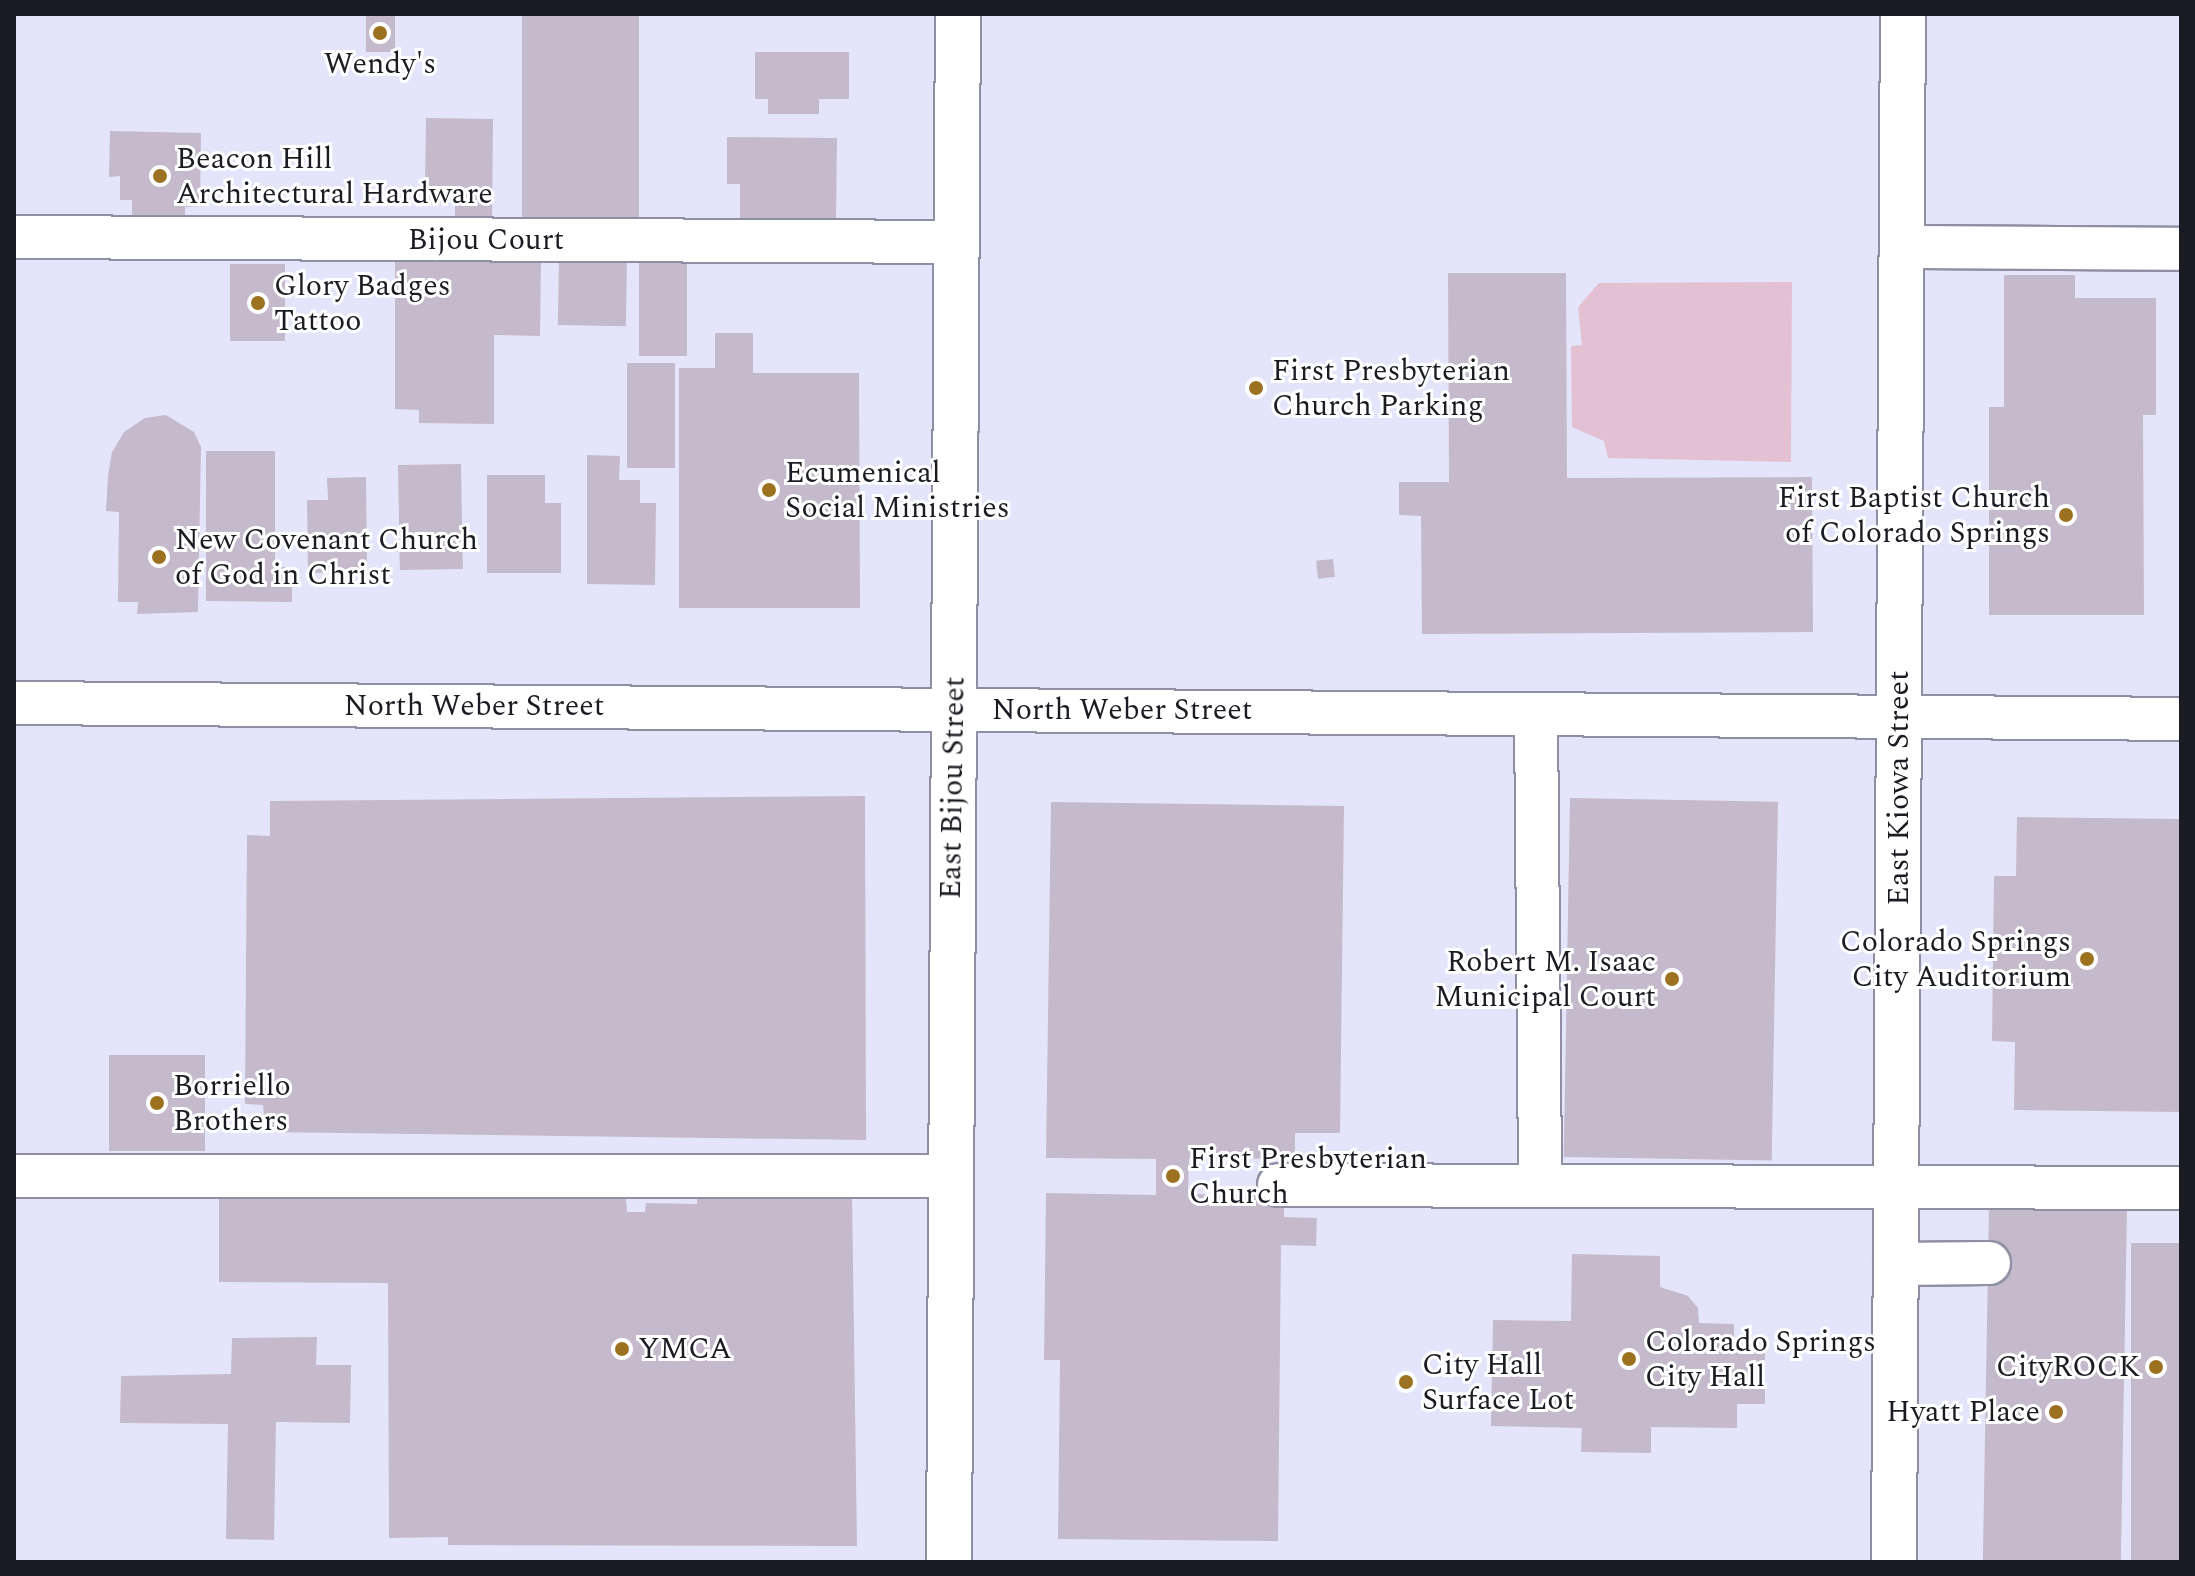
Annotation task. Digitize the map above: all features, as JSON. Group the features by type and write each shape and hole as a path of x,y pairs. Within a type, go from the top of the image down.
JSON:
{"main road":[{"name":"East Bijou Street","path":"949,1562 958,14"},
{"name":"East Kiowa Street","path":"1894,1562 1903,14"}],"street":[{"name":"Bijou Court","path":"14,237 957,242"},
{"path":"1902,247 2181,249"},
{"name":"North Weber Street","path":"14,703 2181,719"},
{"path":"1536,714 1540,1186"},
{"path":"14,1176 951,1176"},
{"path":"1279,1185 2181,1188"},
{"path":"1895,1264 1989,1263"}],"shaded area":[{"path":"1792,282 1791,462 1608,458 1604,441 1572,427 1571,346 1582,345 1578,307 1599,283"}],"building":[{"name":"Wendy's","path":"366,14 395,14 395,52 366,52"},
{"path":"522,14 639,14 639,221 522,221"},
{"path":"755,52 849,52 849,99 819,99 819,114 768,114 768,99 755,99"},
{"path":"426,118 493,119 492,222 455,222 455,189 425,189"},
{"name":"Beacon Hill Architectural Hardware","path":"110,131 201,133 200,206 185,207 185,222 132,221 132,200 120,200 120,176 109,177"},
{"path":"727,137 837,138 836,219 740,219 740,184 727,184"},
{"path":"395,256 541,256 540,336 494,335 494,424 419,423 419,410 395,409"},
{"path":"639,256 687,256 687,356 639,356"},
{"path":"559,259 627,260 626,326 558,325"},
{"name":"Glory Badges Tattoo","path":"230,264 285,264 285,341 230,341"},
{"path":"1448,273 1566,273 1567,478 1812,477 1813,632 1422,634 1421,516 1399,515 1399,482 1449,482"},
{"name":"First Baptist Church of Colorado Springs","path":"2004,275 2075,275 2075,298 2156,298 2156,415 2143,415 2144,615 1989,615 1989,407 2004,407"},
{"name":"Ecumenical Social Ministries","path":"715,333 753,333 753,373 859,373 860,608 679,608 679,368 715,368"},
{"path":"627,363 675,363 675,468 627,468"},
{"name":"New Covenant Church of God in Christ","path":"166,415 194,432 201,447 198,612 137,614 138,602 118,602 119,512 106,511 108,476 112,452 124,432 145,418"},
{"path":"206,451 275,451 275,567 292,567 292,602 206,601"},
{"path":"587,455 620,456 619,480 640,480 640,503 656,503 655,585 587,584"},
{"path":"461,464 463,569 400,570 398,465"},
{"path":"487,475 545,475 545,503 561,503 561,573 487,573"},
{"path":"366,477 367,572 308,573 307,500 328,500 327,478"},
{"path":"1333,559 1335,577 1318,579 1316,561"},
{"path":"865,796 866,1140 266,1132 263,1105 245,1104 247,835 270,836 270,801"},
{"name":"Robert M. Isaac Municipal Court","path":"1570,798 1778,802 1772,1161 1564,1157"},
{"name":"First Presbyterian Church","path":"1051,802 1344,806 1340,1133 1295,1133 1295,1159 1189,1158 1188,1194 1284,1195 1284,1217 1317,1218 1316,1246 1281,1245 1278,1541 1058,1539 1060,1360 1044,1360 1046,1193 1156,1195 1156,1159 1046,1158"},
{"name":"Colorado Springs City Auditorium","path":"2017,817 2181,819 2181,1112 2014,1110 2015,1042 1992,1041 1994,876 2016,876"},
{"name":"Borriello Brothers","path":"109,1055 205,1055 205,1151 109,1151"},
{"name":"YMCA","path":"219,1191 626,1198 627,1212 645,1212 646,1203 697,1204 697,1194 852,1193 857,1546 448,1545 448,1537 389,1538 388,1283 219,1282"},
{"name":"Hyatt Place","path":"1989,1207 2127,1209 2121,1562 1983,1562"},
{"name":"CityROCK","path":"2131,1243 2181,1243 2181,1562 2131,1562"},
{"name":"Colorado Springs City Hall","path":"1572,1254 1660,1256 1660,1287 1688,1296 1698,1308 1699,1323 1734,1324 1734,1346 1765,1346 1765,1404 1737,1404 1737,1428 1651,1427 1651,1453 1581,1452 1582,1428 1491,1426 1493,1320 1571,1321"},
{"path":"317,1337 316,1365 351,1365 350,1423 276,1422 274,1540 226,1539 228,1424 120,1423 121,1376 231,1374 232,1338"}],"place":[{"name":"Wendy's","path":"380,33"},
{"name":"Beacon Hill Architectural Hardware","path":"160,176"},
{"name":"Glory Badges Tattoo","path":"258,303"},
{"name":"First Presbyterian Church Parking","path":"1256,388"},
{"name":"Ecumenical Social Ministries","path":"769,490"},
{"name":"First Baptist Church of Colorado Springs","path":"2066,515"},
{"name":"New Covenant Church of God in Christ","path":"159,557"},
{"name":"Colorado Springs City Auditorium","path":"2087,959"},
{"name":"Robert M. Isaac Municipal Court","path":"1672,979"},
{"name":"Borriello Brothers","path":"157,1103"},
{"name":"First Presbyterian Church","path":"1173,1176"},
{"name":"YMCA","path":"622,1349"},
{"name":"Colorado Springs City Hall","path":"1629,1359"},
{"name":"CityROCK","path":"2156,1367"},
{"name":"City Hall Surface Lot","path":"1406,1382"},
{"name":"Hyatt Place","path":"2056,1412"}]}
